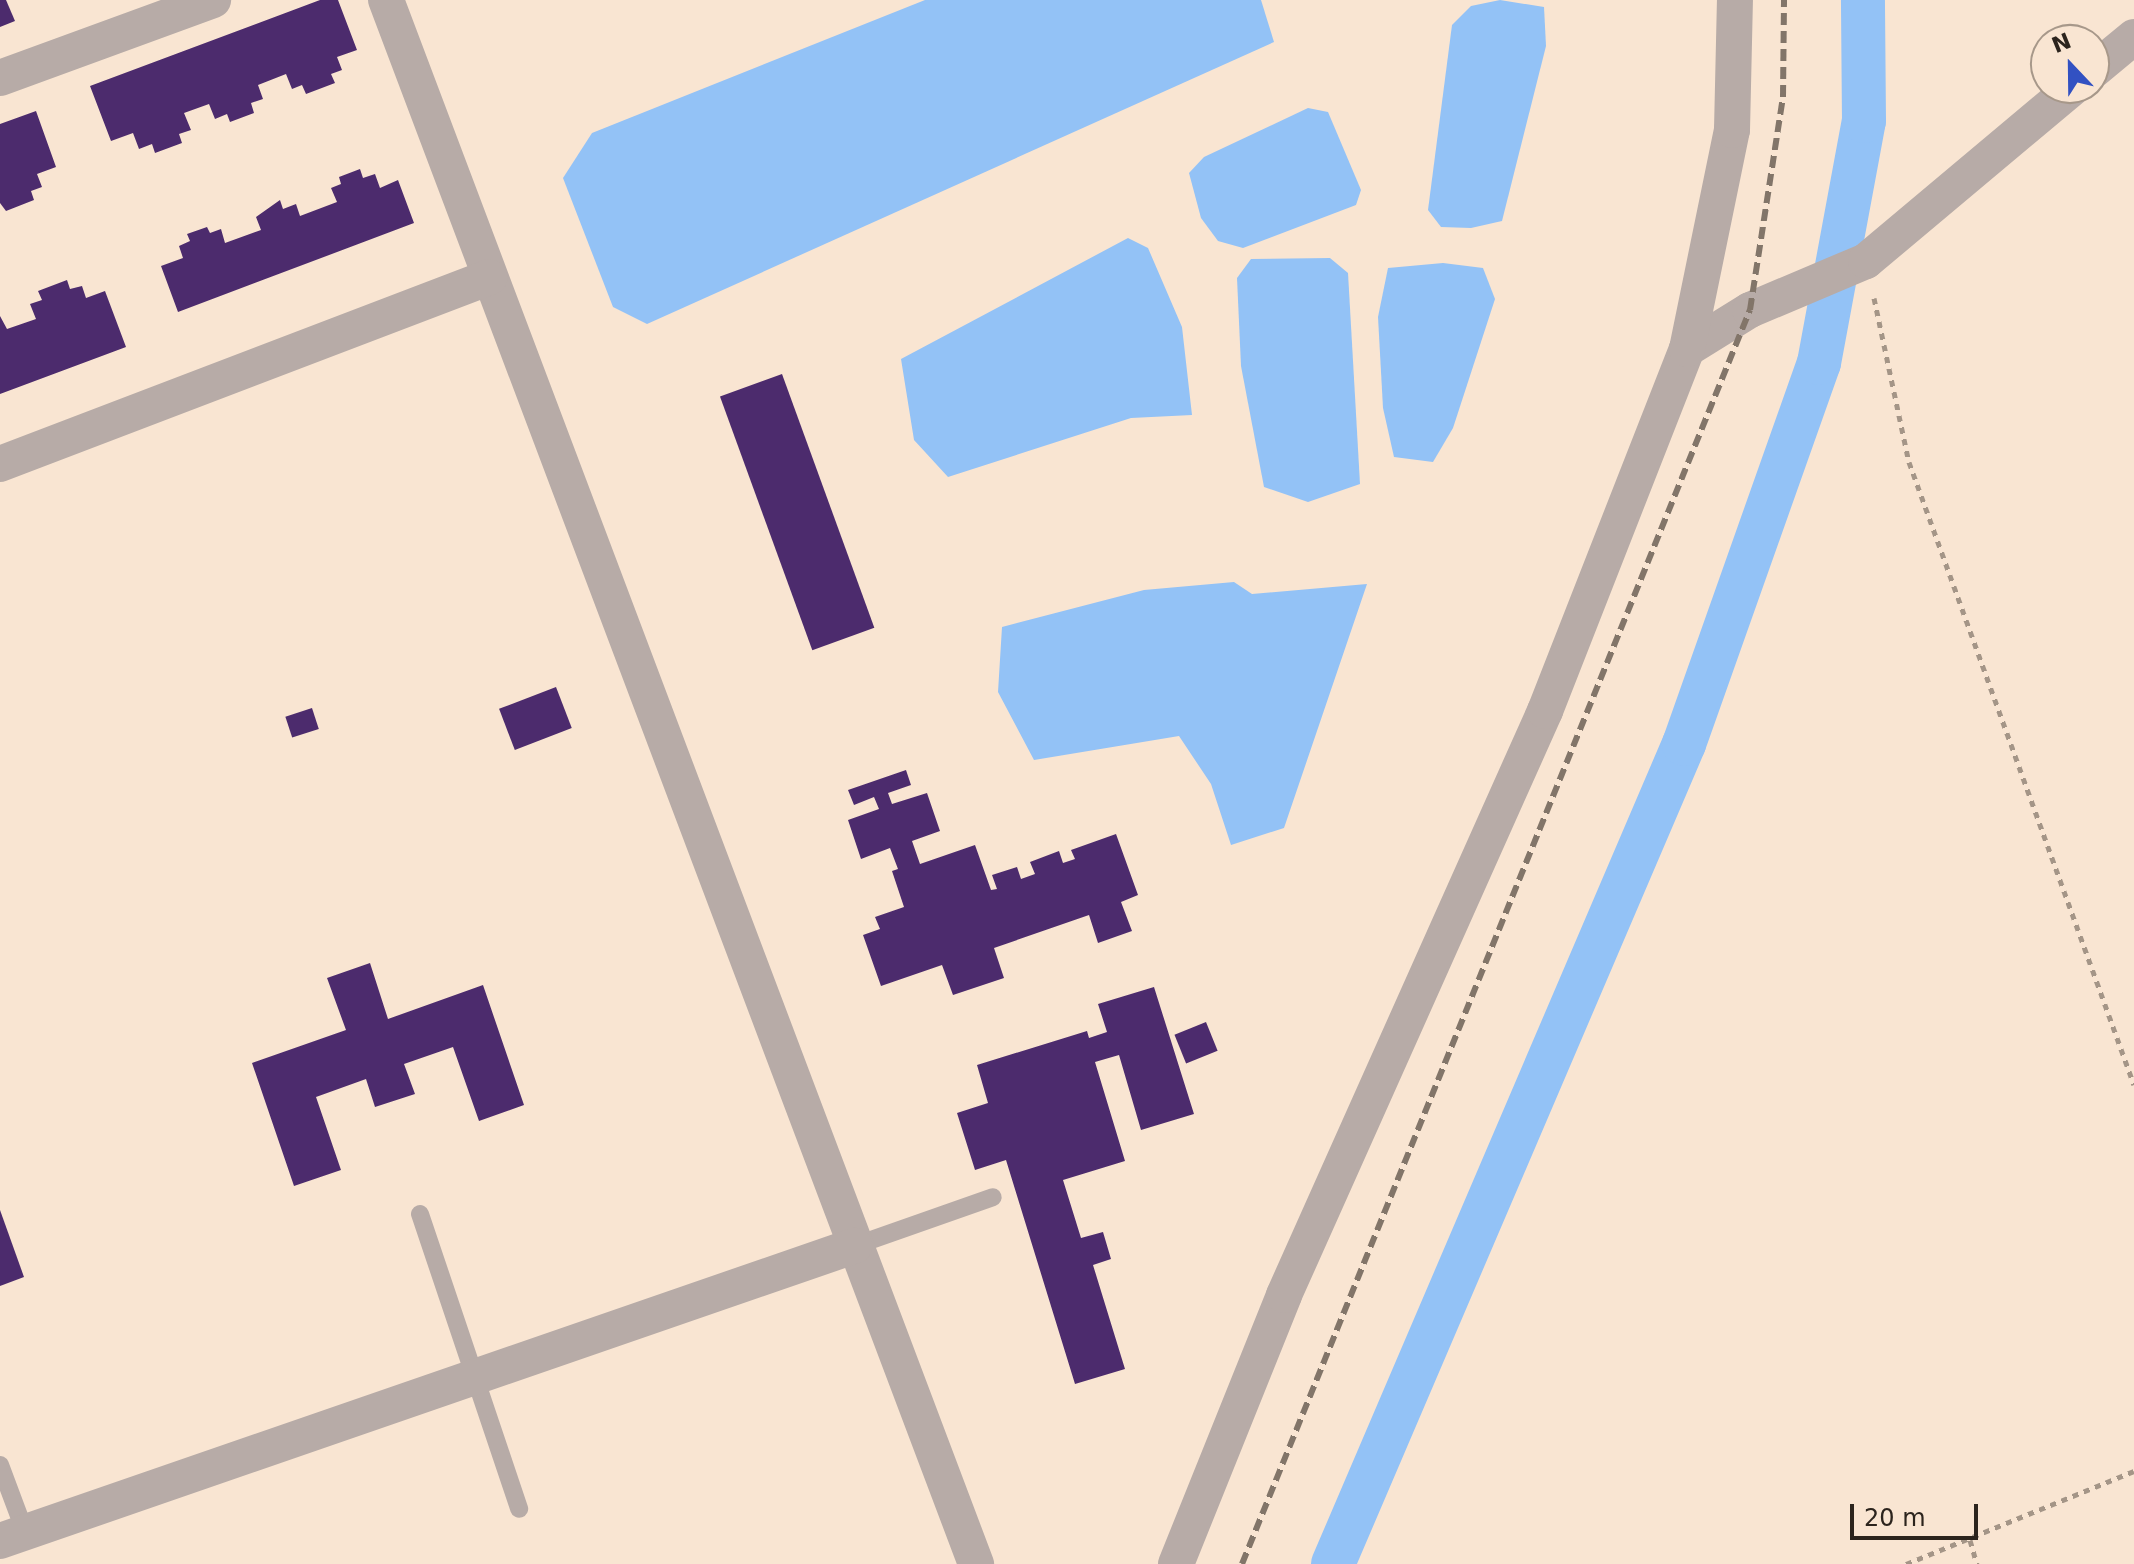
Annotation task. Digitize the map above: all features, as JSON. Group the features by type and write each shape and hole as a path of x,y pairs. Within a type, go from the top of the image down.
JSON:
{"street":[{"path":"0,78 213,0"},
{"path":"386,0 976,1564"},
{"path":"1176,1564 1284,1295 1545,711 1687,349 1723,192 1732,130 1735,0"},
{"path":"2110,57 2134,37"},
{"path":"1687,349 1750,310 1828,280 1866,261 2053,104"},
{"path":"0,464 490,277"},
{"path":"13,1537 854,1246"}],"lane":[{"path":"854,1246 993,1197"},
{"path":"420,1214 477,1375 519,1509"},
{"path":"0,1465 13,1537"}],"path":[{"path":"1866,261 1909,462 2134,1085"},
{"path":"1906,1564 2134,1471"},
{"path":"1970,1540 1977,1564"}],"water":[{"path":"925,0 1261,0 1274,42 647,324 613,307 563,178 592,133"},
{"path":"1500,0 1544,7 1546,46 1502,221 1471,228 1441,227 1428,210 1452,25 1471,6"},
{"path":"1308,108 1328,112 1361,190 1356,205 1243,248 1218,241 1201,218 1189,173 1204,157"},
{"path":"1128,238 1148,248 1182,327 1192,415 1131,418 948,477 914,440 901,359"},
{"path":"1330,258 1348,273 1360,484 1308,502 1264,487 1241,366 1237,278 1251,259"},
{"path":"1443,263 1483,268 1495,299 1453,428 1433,462 1394,457 1383,408 1378,317 1388,268"},
{"path":"1234,582 1252,594 1367,584 1284,828 1231,845 1211,784 1179,736 1034,760 998,692 1002,627 1144,590"}],"building":[{"path":"0,0 6,0 15,21 0,27"},
{"path":"320,0 338,0 357,50 337,57 342,70 331,74 335,83 306,94 302,85 292,89 286,74 258,85 263,99 251,103 254,113 230,122 227,114 215,119 209,104 184,113 191,130 179,134 182,143 155,153 152,144 139,149 133,133 111,141 90,86"},
{"path":"36,111 56,167 37,174 42,187 31,191 34,200 6,211 0,203 0,124"},
{"path":"360,169 363,178 375,174 380,188 398,180 414,223 178,312 161,266 183,258 179,246 190,241 187,234 207,227 210,233 221,229 225,243 261,230 256,217 280,200 283,209 296,204 300,216 337,202 331,188 341,184 339,177"},
{"path":"67,280 70,289 82,286 86,298 105,291 126,347 0,394 0,316 7,329 36,319 30,304 42,300 38,291"},
{"path":"782,374 874,628 812,650 720,397"},
{"path":"556,687 572,728 515,750 499,709"},
{"path":"312,708 319,729 292,738 285,717"},
{"path":"906,770 911,785 888,793 892,804 927,793 940,831 912,841 920,864 975,845 991,890 997,889 992,875 1017,867 1021,879 1035,874 1030,862 1059,851 1063,863 1075,859 1071,850 1116,834 1138,895 1121,902 1132,931 1098,943 1089,915 994,948 1004,978 953,995 942,965 881,986 863,935 880,929 875,917 904,907 892,871 898,869 890,848 861,859 848,820 879,809 874,797 854,805 848,790"},
{"path":"370,963 388,1019 483,985 524,1105 479,1121 453,1047 404,1064 415,1094 375,1107 366,1079 316,1097 341,1170 294,1186 252,1063 346,1030 327,978"},
{"path":"1154,987 1194,1114 1141,1130 1119,1055 1095,1062 1125,1161 1063,1180 1081,1238 1103,1232 1111,1259 1093,1265 1125,1369 1075,1384 1006,1160 975,1170 957,1113 988,1103 977,1065 1087,1031 1089,1038 1107,1032 1098,1004"},
{"path":"1206,1022 1218,1051 1186,1063 1174,1035"},
{"path":"0,1210 24,1277 0,1286"}],"waterway":[{"path":"1333,1564 1684,744 1819,363 1864,121 1863,0"}],"railway":[{"path":"1242,1564 1750,310 1783,97 1784,0"}]}
